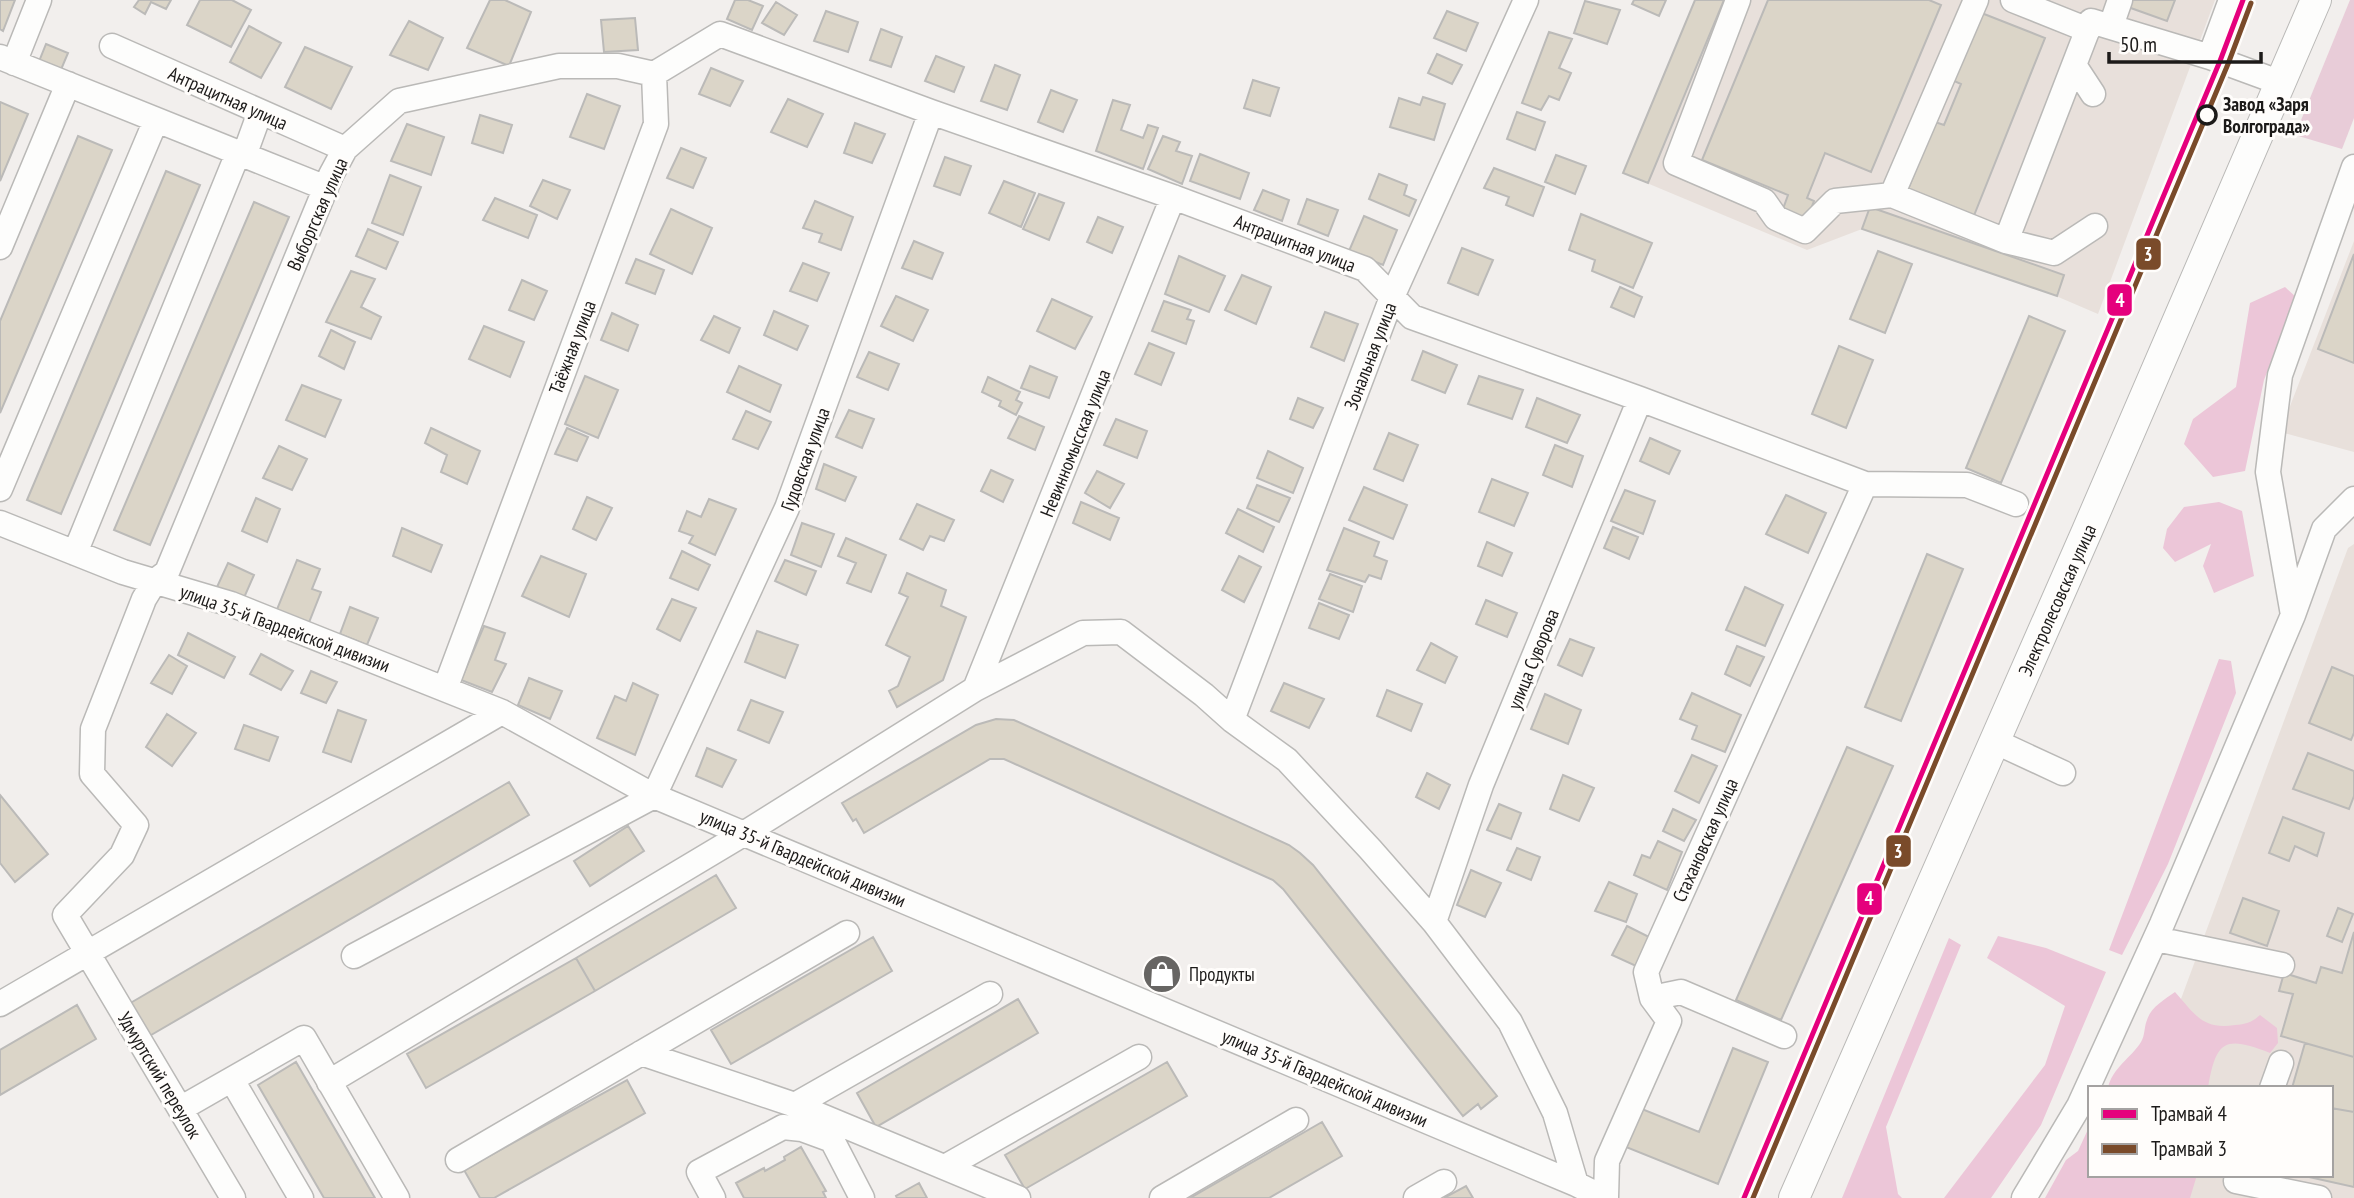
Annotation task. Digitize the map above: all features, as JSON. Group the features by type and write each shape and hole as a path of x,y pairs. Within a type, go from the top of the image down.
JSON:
{"main road":[{"name":"Электролесовская улица","path":"1794,1198 2316,0"}],"street":[{"path":"39,0 7,60 326,188"},
{"name":"Зональная улица","path":"1231,720 1392,297 1526,0"},
{"path":"1738,0 1676,163 1764,201 1776,218 1805,232 1835,201 1892,195 2006,241 2054,253 2095,226"},
{"path":"1892,195 1976,0"},
{"path":"2013,0 2099,28 2210,57 2281,83"},
{"path":"2006,241 2074,65 2120,0"},
{"path":"2210,57 2231,0"},
{"name":"Антрацитная улица","path":"654,74 720,34 1365,269 1412,317 1865,484 1967,485 2017,504"},
{"name":"Антрацитная улица","path":"112,47 345,149"},
{"path":"2074,65 2093,94"},
{"name":"Выборгская улица","path":"86,952 65,915 122,855 136,825 92,774 93,729 144,599 155,581 167,572 326,188 345,149 399,101 559,66 618,66 654,74"},
{"name":"Таёжная улица","path":"445,689 656,124 654,74"},
{"path":"0,247 68,84"},
{"path":"75,553 260,112"},
{"name":"Гудовская улица","path":"654,796 787,508 931,112"},
{"path":"0,489 156,120"},
{"path":"2293,615 2268,472 2280,375 2354,167"},
{"name":"Невинномысская улица","path":"975,690 1173,197"},
{"name":"улица Суворова","path":"1434,922 1481,785 1640,399"},
{"name":"Стахановская улица","path":"1605,1198 1607,1161 1669,1021 1652,998 1646,972 1865,484"},
{"path":"2088,1086 2156,939 2293,615 2324,529 2354,499"},
{"name":"улица 35-й Гвардейской дивизии","path":"0,523 123,572 231,604 502,712 654,796 1605,1198"},
{"path":"330,1082 745,833 975,690 1083,633 1121,632 1204,695 1231,720 1287,760 1434,922 1510,1021 1555,1114 1576,1184"},
{"path":"0,1004 502,712"},
{"path":"1994,741 2063,773"},
{"path":"354,956 654,796"},
{"path":"458,1160 847,933"},
{"path":"2156,939 2282,965"},
{"name":"Удмуртский переулок","path":"86,952 233,1198"},
{"path":"1652,998 1681,992 1784,1036"},
{"path":"795,1105 990,994"},
{"path":"180,1109 304,1038 397,1198"},
{"path":"642,1053 795,1105 835,1131 862,1198"},
{"path":"945,1167 1139,1057"},
{"path":"2273,1086 2281,1063"},
{"path":"232,1080 301,1198"},
{"path":"2024,1198 2088,1086"},
{"path":"1162,1198 1296,1120"},
{"path":"713,1198 699,1172 774,1130 792,1126 835,1131 945,1167 1018,1198"},
{"path":"1416,1198 1444,1182"},
{"path":"2233,1185 2319,1198"}],"shaded area":[{"path":"1695,0 2215,0 2098,314 2056,296 1862,229 1807,250 1623,173"},
{"path":"2350,0 2354,0 2354,118 2342,149 2295,135"},
{"path":"2354,241 2354,452 2280,432"},
{"path":"2285,287 2296,297 2264,380 2245,471 2213,477 2184,444 2193,419 2236,387 2250,303"},
{"path":"2219,502 2242,511 2254,576 2214,593 2203,566 2211,544 2175,562 2163,548 2167,529 2184,507"},
{"path":"2354,544 2354,1198 2067,1198 2088,1177 2333,1177 2333,1086 2149,1086 2348,548"},
{"path":"2219,659 2231,661 2236,693 2168,864 2122,955 2109,950"},
{"path":"1998,936 2046,948 2106,972 2041,1125 1991,1198 1944,1198 2045,1065 2065,1006 1987,958"},
{"path":"1949,938 1961,945 1886,1127 1898,1194 1902,1198 1842,1198"},
{"path":"2175,992 2200,1019 2224,1026 2245,1024 2260,1015 2277,1028 2278,1043 2270,1053 2243,1044 2226,1046 2215,1059 2208,1086 2109,1086 2113,1075 2141,1042 2149,1015 2158,1004"},
{"path":"2088,1129 2088,1177 2196,1177 2190,1198 2045,1198 2066,1160 2078,1151"}],"building":[{"path":"0,0 15,0 3,31 0,29"},
{"path":"139,0 171,0 166,9 151,2 145,14 134,7"},
{"path":"200,0 232,0 251,10 231,47 187,25"},
{"path":"490,0 505,0 531,12 509,66 467,48"},
{"path":"735,0 748,0 763,6 752,30 727,19"},
{"path":"1634,0 1666,0 1659,16 1632,4"},
{"path":"1695,0 1724,0 1648,183 1623,173"},
{"path":"1768,0 1929,0 1941,5 1871,172 1825,153 1807,198 1814,201 1807,219 1783,209 1788,195 1702,160"},
{"path":"2130,0 2175,0 2167,21 2128,7"},
{"path":"1585,1 1620,10 1607,44 1574,33"},
{"path":"776,2 797,15 784,35 762,23"},
{"path":"826,11 858,22 848,52 814,41"},
{"path":"1447,11 1478,23 1466,51 1434,38"},
{"path":"1979,12 2045,38 1973,218 1907,192 1935,122 1944,125 1961,84 1952,80"},
{"path":"635,18 638,50 604,52 601,20"},
{"path":"409,21 443,38 428,70 390,55"},
{"path":"249,26 281,43 261,78 230,62"},
{"path":"881,29 902,37 891,67 870,60"},
{"path":"1549,32 1572,39 1559,68 1571,73 1559,100 1549,96 1541,110 1522,103"},
{"path":"46,44 68,53 60,72 38,64"},
{"path":"305,47 352,67 331,109 285,87"},
{"path":"1437,54 1462,65 1452,84 1428,73"},
{"path":"936,56 964,67 954,92 925,81"},
{"path":"995,65 1020,75 1007,110 981,101"},
{"path":"711,68 743,81 730,106 699,94"},
{"path":"1253,80 1279,88 1270,116 1244,108"},
{"path":"1051,90 1077,100 1063,132 1038,122"},
{"path":"587,94 620,106 604,149 570,137"},
{"path":"1423,97 1445,104 1434,140 1390,127 1399,98 1420,105"},
{"path":"788,99 823,114 807,147 771,132"},
{"path":"1113,100 1130,105 1121,130 1143,138 1148,125 1158,128 1143,169 1096,151"},
{"path":"0,102 28,114 0,181"},
{"path":"1517,112 1545,122 1535,150 1507,139"},
{"path":"480,115 512,125 503,153 472,143"},
{"path":"855,123 885,134 872,163 844,153"},
{"path":"407,124 444,137 431,175 391,161"},
{"path":"78,136 112,150 0,413 0,321"},
{"path":"1163,136 1180,142 1176,151 1192,156 1182,184 1148,169"},
{"path":"681,148 706,158 693,188 667,178"},
{"path":"1200,154 1249,173 1240,199 1190,181"},
{"path":"1556,155 1586,166 1575,194 1545,182"},
{"path":"945,157 971,166 960,195 934,186"},
{"path":"1494,168 1544,187 1533,216 1506,205 1509,197 1484,188"},
{"path":"166,171 200,185 61,514 27,500"},
{"path":"1379,174 1407,185 1404,195 1416,200 1409,216 1369,199"},
{"path":"390,175 421,187 403,235 372,223"},
{"path":"543,180 570,190 557,219 530,206"},
{"path":"1004,181 1035,193 1021,227 989,213"},
{"path":"1263,190 1289,200 1282,221 1254,210"},
{"path":"1039,194 1064,203 1049,240 1023,229"},
{"path":"495,198 537,215 528,238 483,220"},
{"path":"1307,199 1338,210 1328,236 1298,224"},
{"path":"815,201 853,217 841,250 819,242 822,234 803,228"},
{"path":"254,202 289,217 150,545 114,530"},
{"path":"1870,207 2064,275 2057,296 1862,229"},
{"path":"671,209 712,228 692,274 650,254"},
{"path":"1581,214 1652,243 1633,288 1592,271 1595,260 1569,250"},
{"path":"1364,216 1397,230 1383,265 1349,251"},
{"path":"1098,217 1123,227 1112,253 1087,242"},
{"path":"368,229 398,242 386,269 356,256"},
{"path":"914,241 943,253 932,279 902,268"},
{"path":"1462,248 1493,260 1478,295 1448,283"},
{"path":"1878,251 1912,264 1885,333 1850,319"},
{"path":"2354,254 2354,363 2318,349"},
{"path":"1179,256 1225,276 1209,312 1165,294"},
{"path":"636,259 664,270 655,294 626,283"},
{"path":"803,263 829,273 817,301 790,291"},
{"path":"351,271 375,279 361,307 381,317 371,339 326,322"},
{"path":"1242,275 1271,287 1256,324 1225,310"},
{"path":"522,280 547,291 534,320 509,310"},
{"path":"1620,287 1642,297 1634,317 1611,307"},
{"path":"896,296 928,310 913,341 881,326"},
{"path":"1052,299 1092,317 1075,349 1037,331"},
{"path":"1164,301 1191,310 1187,319 1194,321 1186,344 1152,331"},
{"path":"774,311 808,326 797,350 764,335"},
{"path":"1325,312 1358,324 1344,361 1311,347"},
{"path":"612,313 638,325 628,351 601,340"},
{"path":"714,316 740,328 729,353 701,340"},
{"path":"2029,316 2065,331 2001,483 1966,468"},
{"path":"484,326 524,342 510,377 469,359"},
{"path":"331,330 355,342 344,369 319,356"},
{"path":"1149,343 1174,353 1161,385 1135,374"},
{"path":"1839,346 1873,360 1846,428 1812,414"},
{"path":"1423,351 1457,365 1445,393 1412,380"},
{"path":"869,352 899,364 888,390 857,377"},
{"path":"739,366 781,385 770,412 727,392"},
{"path":"1030,366 1057,377 1049,398 1021,388"},
{"path":"585,376 618,390 598,438 565,424"},
{"path":"1479,376 1523,390 1512,419 1468,404"},
{"path":"988,377 1020,392 1016,400 1022,403 1016,415 999,406 1001,401 982,392"},
{"path":"302,385 341,400 325,437 286,420"},
{"path":"1298,398 1323,408 1313,428 1290,419"},
{"path":"1537,398 1580,415 1567,443 1526,427"},
{"path":"849,410 874,419 862,448 836,437"},
{"path":"746,411 771,422 758,449 733,439"},
{"path":"1019,416 1044,427 1035,450 1008,438"},
{"path":"1116,419 1147,431 1137,458 1104,445"},
{"path":"431,428 480,451 467,484 441,472 447,455 425,443"},
{"path":"567,428 588,437 577,461 555,454"},
{"path":"1389,433 1418,445 1403,481 1374,469"},
{"path":"1650,438 1680,451 1669,474 1640,461"},
{"path":"1555,445 1583,456 1572,487 1543,475"},
{"path":"279,446 307,459 292,490 263,478"},
{"path":"1268,451 1303,468 1293,493 1257,478"},
{"path":"824,464 856,477 845,501 816,489"},
{"path":"991,470 1013,480 1003,502 981,491"},
{"path":"1097,471 1124,484 1110,508 1085,493"},
{"path":"1492,479 1528,493 1514,526 1479,512"},
{"path":"1257,485 1290,498 1279,522 1247,508"},
{"path":"1364,487 1407,505 1393,539 1349,520"},
{"path":"1625,490 1655,501 1643,534 1611,521"},
{"path":"1786,495 1826,513 1808,553 1766,534"},
{"path":"587,497 612,508 596,540 573,529"},
{"path":"256,498 280,509 267,542 242,531"},
{"path":"709,499 736,509 715,555 689,543 693,536 679,531 687,511 701,517"},
{"path":"1081,502 1119,518 1110,540 1073,523"},
{"path":"917,504 954,520 944,541 930,536 923,550 900,539"},
{"path":"1238,509 1274,527 1263,552 1226,533"},
{"path":"802,523 834,534 821,567 791,555"},
{"path":"1613,527 1638,537 1629,559 1604,548"},
{"path":"402,528 442,545 431,572 393,556"},
{"path":"1344,528 1379,542 1374,556 1387,561 1381,579 1369,575 1365,582 1327,570"},
{"path":"846,538 886,555 871,592 847,583 856,563 838,556"},
{"path":"1487,542 1512,553 1502,576 1478,566"},
{"path":"682,551 710,565 698,590 670,578"},
{"path":"1927,554 1963,569 1901,721 1865,707"},
{"path":"541,556 586,574 569,617 522,596"},
{"path":"1239,556 1261,567 1244,602 1222,590"},
{"path":"297,560 320,569 312,589 321,592 308,625 276,612"},
{"path":"785,560 816,571 806,595 775,581"},
{"path":"228,563 254,575 243,600 217,587"},
{"path":"907,573 946,590 941,606 966,617 943,680 897,707 889,691 898,686 910,657 886,645 908,597 899,593"},
{"path":"1330,574 1362,586 1353,612 1319,599"},
{"path":"1745,587 1783,605 1765,646 1726,630"},
{"path":"672,599 696,608 680,641 657,629"},
{"path":"1486,600 1517,613 1507,637 1476,624"},
{"path":"1319,603 1349,615 1339,639 1309,628"},
{"path":"350,607 378,618 367,645 340,634"},
{"path":"484,626 505,633 495,660 506,664 492,692 461,680"},
{"path":"757,631 798,645 785,678 745,662"},
{"path":"188,633 235,657 224,678 178,655"},
{"path":"1570,639 1594,648 1582,676 1558,665"},
{"path":"1431,643 1457,657 1445,683 1417,670"},
{"path":"1737,646 1764,657 1750,686 1725,674"},
{"path":"261,654 293,671 281,690 250,674"},
{"path":"169,655 187,666 172,694 151,683"},
{"path":"2332,667 2354,676 2354,733 2351,740 2309,723"},
{"path":"311,671 337,682 326,703 301,693"},
{"path":"529,678 562,691 550,719 518,705"},
{"path":"633,683 658,695 635,755 597,738 615,696 626,701"},
{"path":"1284,683 1324,699 1309,728 1271,711"},
{"path":"1387,690 1422,704 1411,731 1377,716"},
{"path":"1692,693 1741,715 1725,752 1692,739 1697,726 1680,719"},
{"path":"1545,694 1581,710 1568,744 1531,729"},
{"path":"751,700 783,712 769,743 738,730"},
{"path":"338,710 366,720 351,762 323,752"},
{"path":"167,714 196,733 172,766 146,747"},
{"path":"996,719 1014,720 1289,845 1300,853 1313,865 1497,1096 1481,1109 1478,1104 1463,1116 1283,889 1273,880 1004,759 990,759 864,833 856,819 853,821 842,803 976,725"},
{"path":"244,725 278,737 269,761 235,749"},
{"path":"1847,747 1893,766 1781,1020 1736,1000"},
{"path":"707,748 736,760 722,787 696,776"},
{"path":"2308,753 2354,771 2354,796 2349,809 2293,789"},
{"path":"1692,755 1717,766 1699,803 1675,791"},
{"path":"1427,773 1450,785 1439,809 1416,797"},
{"path":"1563,775 1594,788 1579,821 1550,809"},
{"path":"509,782 529,815 146,1038 127,1005"},
{"path":"0,795 48,854 15,882 0,863"},
{"path":"1499,804 1521,813 1511,839 1487,830"},
{"path":"1673,809 1696,820 1684,841 1663,831"},
{"path":"2283,817 2324,833 2317,856 2295,846 2289,861 2269,853"},
{"path":"628,826 644,851 590,886 574,861"},
{"path":"1658,841 1682,852 1667,890 1634,875 1642,855 1650,858"},
{"path":"1517,848 1540,857 1531,880 1507,870"},
{"path":"1471,870 1501,883 1485,917 1457,905"},
{"path":"716,875 736,908 595,991 576,958"},
{"path":"1609,882 1637,894 1626,922 1595,911"},
{"path":"2243,898 2279,911 2267,946 2230,933"},
{"path":"2338,908 2353,914 2342,942 2327,936"},
{"path":"1627,926 1649,937 1636,966 1612,955"},
{"path":"2354,932 2354,1057 2281,1036 2293,994 2279,991 2284,973 2316,983 2321,967 2342,973"},
{"path":"873,937 892,971 731,1064 711,1030"},
{"path":"576,958 595,991 426,1088 407,1054"},
{"path":"1018,999 1038,1033 876,1127 857,1093"},
{"path":"77,1005 96,1039 0,1095 0,1050"},
{"path":"2305,1043 2354,1057 2354,1112 2333,1108 2333,1086 2293,1086"},
{"path":"1733,1048 1768,1062 1718,1184 1621,1145 1637,1107 1699,1132"},
{"path":"296,1062 375,1198 324,1198 258,1085"},
{"path":"1167,1062 1187,1096 1025,1189 1005,1155"},
{"path":"627,1080 645,1113 494,1198 480,1198 464,1170"},
{"path":"2333,1108 2354,1112 2354,1187 2309,1177 2333,1177"},
{"path":"1322,1122 1342,1156 1269,1198 1190,1198"},
{"path":"801,1147 826,1191 823,1192 826,1198 744,1198 736,1183 785,1160 784,1157"},
{"path":"919,1183 927,1198 897,1198 896,1196"},
{"path":"1466,1186 1473,1198 1444,1198"}],"tram line":[{"name":"4","path":"1744,1198 2220,61 2243,0"},
{"name":"3","path":"1753,1198 2228,64 2251,3"}],"place":[{"name":"Завод «Заря Волгограда»","path":"2207,115"},
{"name":"Продукты","path":"1162,974"}]}
